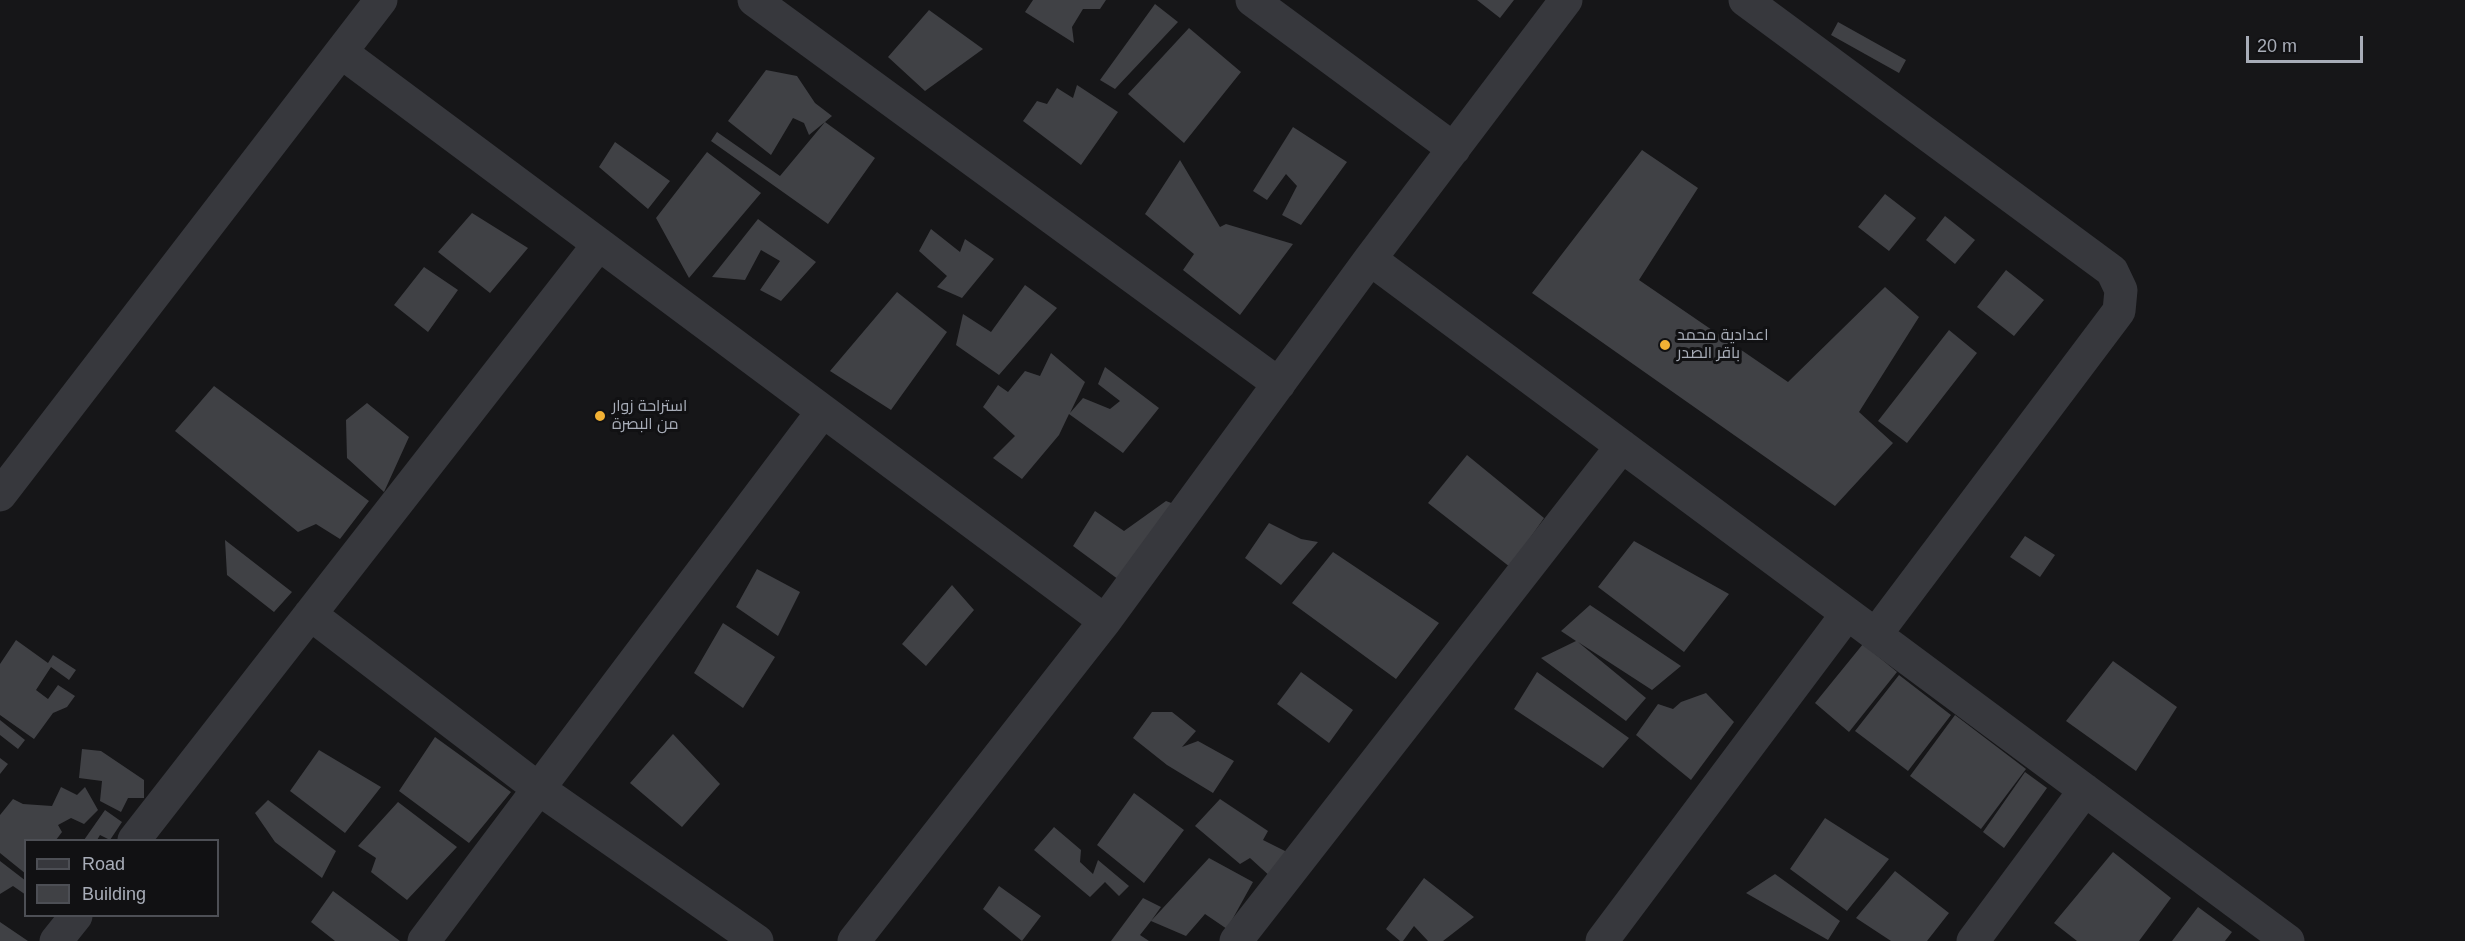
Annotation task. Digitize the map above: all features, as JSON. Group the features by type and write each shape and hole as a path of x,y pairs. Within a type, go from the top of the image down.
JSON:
{"street":[{"path":"0,495 381,0"},
{"path":"754,0 1279,384"},
{"path":"1252,0 1454,149"},
{"path":"854,941 1105,621 1370,258 1566,0"},
{"path":"1753,2 2112,271 2121,290 2119,312 1876,634"},
{"path":"341,52 1105,621"},
{"path":"135,839 599,244"},
{"path":"1370,258 2288,941"},
{"path":"424,941 823,411"},
{"path":"1236,941 1622,446"},
{"path":"310,614 539,789 757,941"},
{"path":"1602,941 1847,614"},
{"path":"1973,941 2085,790"},
{"path":"56,941 74,917"}],"building":[{"path":"1033,0 1106,0 1100,9 1083,9 1072,27 1074,43 1025,12"},
{"path":"1477,0 1514,0 1500,18"},
{"path":"1155,4 1178,22 1115,89 1100,80"},
{"path":"929,10 983,49 925,91 888,57"},
{"path":"1838,22 1906,60 1899,73 1831,35"},
{"path":"1189,28 1241,72 1184,143 1128,94"},
{"path":"766,70 797,76 815,103 832,116 809,135 804,123 793,118 771,155 728,121"},
{"path":"1077,85 1118,112 1081,165 1023,121 1037,101 1047,104 1057,88 1073,98"},
{"path":"825,122 875,158 828,224 711,141 717,132 780,176"},
{"path":"1293,127 1347,162 1301,225 1282,215 1297,186 1286,174 1267,200 1253,191"},
{"path":"615,142 670,181 648,209 599,167"},
{"path":"1642,150 1698,188 1639,280 1788,382 1885,287 1919,317 1859,412 1893,443 1835,506 1532,293"},
{"path":"707,152 761,193 689,278 656,218"},
{"path":"1180,160 1220,227 1226,224 1293,244 1240,315 1183,270 1194,254 1145,214"},
{"path":"1885,194 1916,218 1889,251 1858,227"},
{"path":"472,213 528,248 490,293 438,252"},
{"path":"1945,216 1975,240 1955,264 1926,240"},
{"path":"758,219 816,262 781,301 760,290 780,261 761,250 745,280 712,277"},
{"path":"931,229 960,252 965,239 994,259 962,298 937,287 947,276 919,251"},
{"path":"424,267 458,290 428,332 394,305"},
{"path":"2006,270 2044,300 2014,336 1977,307"},
{"path":"1025,285 1057,308 999,375 956,345 963,314 991,332"},
{"path":"897,292 947,332 891,410 830,371"},
{"path":"1949,330 1977,353 1907,443 1878,421"},
{"path":"1051,353 1085,382 1070,413 1083,398 1110,409 1120,401 1098,384 1105,367 1159,408 1123,453 1069,414 1059,435 1022,479 993,458 1015,436 983,407 998,385 1008,392 1025,371 1040,376"},
{"path":"214,386 369,501 340,539 316,524 298,532 175,431"},
{"path":"367,403 409,437 384,492 347,458 346,420"},
{"path":"1467,455 1544,518 1510,567 1428,503"},
{"path":"1166,501 1187,509 1130,588 1073,546 1095,511 1124,531"},
{"path":"1269,523 1301,539 1318,542 1281,585 1245,558"},
{"path":"2025,536 2055,555 2040,577 2010,557"},
{"path":"225,540 292,592 274,612 227,575"},
{"path":"1634,541 1729,594 1684,652 1598,587"},
{"path":"1333,552 1439,623 1396,679 1292,603"},
{"path":"757,569 800,592 778,636 736,607"},
{"path":"952,585 974,610 926,666 902,644"},
{"path":"1590,605 1681,666 1652,690 1578,642 1646,698 1626,721 1541,658 1576,641 1561,631"},
{"path":"723,623 775,657 743,708 694,673"},
{"path":"16,640 48,663 53,655 76,670 69,680 51,667 36,690 48,699 58,685 75,696 67,707 53,713 34,739 0,715 0,664"},
{"path":"1863,644 1897,672 1849,732 1815,703"},
{"path":"2113,661 2177,707 2136,771 2066,721"},
{"path":"1301,672 1353,710 1329,743 1277,704"},
{"path":"1537,672 1629,738 1603,768 1514,709"},
{"path":"1899,675 1951,715 1908,771 1855,731"},
{"path":"1706,693 1734,722 1691,780 1636,735 1658,704 1673,709 1681,702"},
{"path":"1152,712 1172,712 1196,731 1182,747 1198,741 1234,761 1213,793 1167,765 1133,738"},
{"path":"1955,715 2026,769 1981,829 1910,776"},
{"path":"0,720 25,740 18,749 0,735"},
{"path":"673,734 720,784 682,827 630,783"},
{"path":"435,737 511,792 469,843 399,791"},
{"path":"82,749 101,751 144,780 144,798 128,798 121,812 100,801 102,781 79,778"},
{"path":"319,750 381,787 345,833 290,791"},
{"path":"0,758 8,764 0,774"},
{"path":"2025,772 2047,788 2004,848 1983,832"},
{"path":"61,787 77,795 85,787 98,810 84,824 71,818 58,825 62,832 57,839 24,839 24,872 0,853 0,815 13,799 23,804 52,806"},
{"path":"1134,793 1184,830 1144,883 1097,845"},
{"path":"1220,799 1268,831 1263,840 1289,853 1272,878 1250,858 1240,864 1195,826"},
{"path":"268,800 336,851 322,878 275,842 255,813"},
{"path":"398,802 457,847 407,900 371,872 376,858 358,846"},
{"path":"105,810 122,822 111,839 100,835 98,839 85,839"},
{"path":"1825,818 1889,859 1847,911 1790,869"},
{"path":"1054,827 1081,850 1080,862 1093,874 1098,860 1129,886 1119,896 1105,882 1090,897 1034,850"},
{"path":"2113,852 2171,898 2139,941 2077,941 2054,923"},
{"path":"1209,858 1253,882 1227,929 1205,914 1186,936 1151,921"},
{"path":"0,861 24,879 24,894 13,886 0,894"},
{"path":"1895,871 1949,913 1927,941 1891,941 1856,918"},
{"path":"1775,874 1840,921 1828,940 1746,893"},
{"path":"1424,878 1474,917 1443,941 1428,941 1414,926 1403,941 1400,941 1386,929"},
{"path":"999,886 1041,916 1022,941 983,909"},
{"path":"333,891 400,941 335,941 311,922"},
{"path":"1143,898 1161,907 1140,935 1149,941 1111,941"},
{"path":"2198,907 2232,932 2225,941 2172,941"},
{"path":"0,922 28,941 0,941"}],"place":[{"name":"اعدادية محمد باقر الصدر","path":"1665,345"},
{"name":"استراحة زوار من البصرة","path":"600,416"}]}
